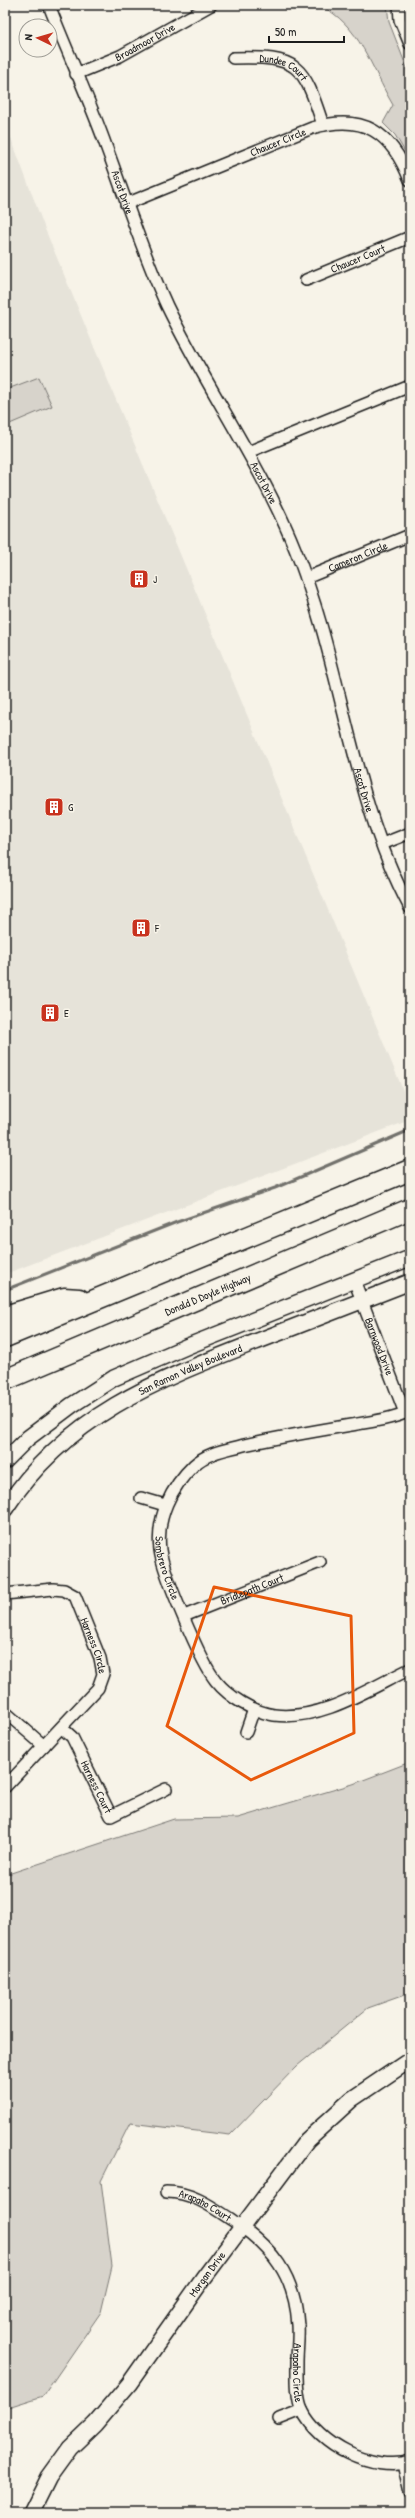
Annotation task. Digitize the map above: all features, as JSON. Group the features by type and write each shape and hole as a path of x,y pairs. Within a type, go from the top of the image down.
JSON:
{"highway":[{"path":"5,1336 410,1170"},
{"name":"Donald D Doyle Highway","path":"5,1380 410,1209"},
{"path":"5,1316 64,1298 91,1300"}],"main road":[{"name":"San Ramon Valley Boulevard","path":"5,1462 28,1438 72,1404 114,1378 188,1346 410,1258"},
{"name":"San Ramon Valley Boulevard","path":"5,1509 21,1485 52,1451 123,1399 192,1367 410,1282"},
{"name":"Morgan Drive","path":"31,2513 49,2477 70,2448 95,2424 128,2384 307,2140 352,2099 410,2060"}],"street":[{"name":"Ascot Drive","path":"49,5 105,143 143,250 169,309 248,452 284,524 306,578 330,655 360,780 382,844 410,908"},
{"name":"Broadmoor Drive","path":"76,74 126,54 212,5"},
{"path":"399,5 400,20 410,44"},
{"name":"Dundee Court","path":"233,58 269,57 291,63 306,78 323,124"},
{"name":"Chaucer Circle","path":"126,204 323,124 333,122 356,124 378,134 396,150 410,180"},
{"name":"Chaucer Court","path":"306,280 410,237"},
{"path":"248,452 410,386"},
{"name":"Cameron Circle","path":"306,578 410,535"},
{"path":"382,844 410,832"},
{"name":"Barnwood Drive","path":"354,1280 408,1412"},
{"name":"Sombrero Circle","path":"408,1412 211,1453 195,1464 175,1485 165,1506 160,1528 160,1550 165,1571 184,1616 215,1680 231,1695 254,1709 273,1715 298,1716 317,1712 410,1669"},
{"path":"142,1498 165,1506"},
{"name":"Bridlepath Court","path":"184,1616 320,1562"},
{"name":"Harness Circle","path":"5,1594 53,1589 64,1590 75,1596 100,1658 103,1674 98,1688 5,1787"},
{"path":"246,1732 254,1709"},
{"path":"5,1712 44,1746"},
{"name":"Harness Court","path":"62,1728 72,1738 111,1816 166,1789"},
{"name":"Arapaho Court","path":"166,2192 183,2192 210,2205 242,2227"},
{"name":"Arapaho Circle","path":"242,2227 256,2236 275,2257 288,2280 298,2326 297,2382 302,2410 332,2444 353,2456 377,2462 407,2462"},
{"path":"279,2419 302,2410"},
{"path":"407,2462 410,2493"}],"highlighted area":[{"path":"214,1587 351,1616 354,1733 251,1780 167,1726"}],"shaded area":[{"path":"319,5 387,5 389,22 410,76 410,160 395,135 383,123 393,105 363,48 345,23 333,13"},
{"path":"5,122 45,229 410,1107 410,1120 5,1274"},
{"path":"39,377 52,406 5,426 5,390"},
{"path":"410,1762 410,1993 368,2008 297,2066 230,2135 130,2123 101,2181 112,2266 101,2312 43,2396 5,2408 5,1875 174,1819 238,1818 353,1784"}],"waterway":[{"path":"5,1290 177,1222 275,1188 410,1130"}],"place":[{"name":"J","path":"139,579"},
{"name":"G","path":"54,807"},
{"name":"F","path":"141,928"},
{"name":"E","path":"50,1013"}]}
